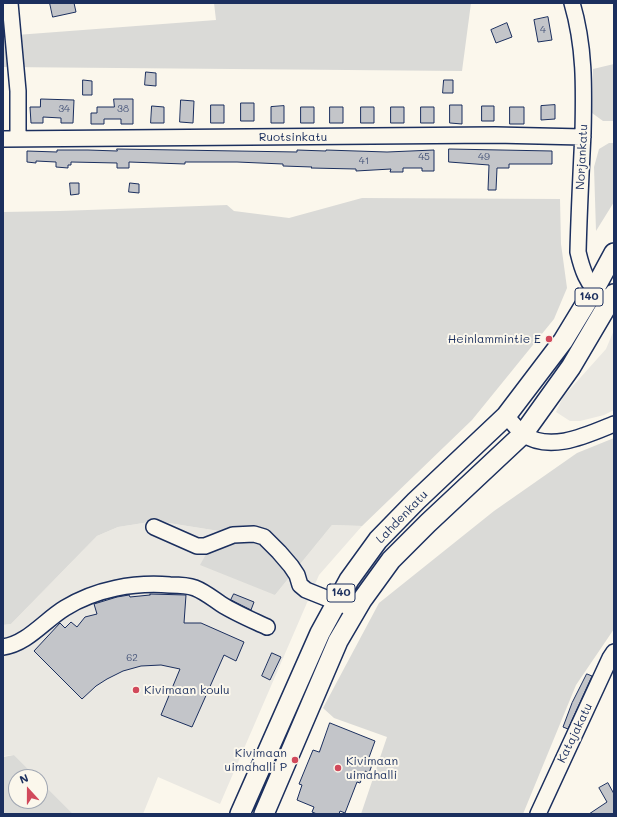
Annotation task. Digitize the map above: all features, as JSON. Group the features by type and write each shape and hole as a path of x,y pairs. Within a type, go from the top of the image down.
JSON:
{"main road":[{"name":"Lahdenkatu","path":"240,814 320,633 349,580 378,540 416,501 506,416 563,341 594,290 614,252"},
{"name":"Lahdenkatu","path":"264,814 338,641 355,611 392,560 428,523 523,434 571,367 613,299"}],"street":[{"path":"10,3 18,91 18,139"},
{"name":"Norjankatu","path":"572,3 581,40 584,74 578,252 583,270 594,290 613,299"},
{"name":"Ruotsinkatu","path":"3,139 495,135 583,137"},
{"path":"506,416 523,434 534,440 547,442 562,442 586,436 614,424"},
{"path":"154,527 197,546 205,546 233,535 254,534 264,537 294,570 297,574 300,585 306,590 355,611"},
{"path":"3,647 26,638 65,608 85,598 106,590 153,584 192,587 203,591 222,605 267,627"},
{"name":"Katajakatu","path":"538,814 614,652"}],"shaded area":[{"path":"214,3 471,3 462,71 3,67 3,36 216,20"},
{"path":"614,64 614,121 603,121 592,113 593,69"},
{"path":"609,143 614,143 614,202 596,231 594,167 599,149"},
{"path":"362,198 560,199 561,244 567,288 554,319 472,420 362,526 332,525 275,595 200,565 219,531 156,521 118,527 97,536 11,624 3,625 3,212 227,205 234,211 289,218"},
{"path":"614,330 614,410 604,415 580,421 570,421 556,412 563,397 606,349"},
{"path":"614,438 614,629 576,685 523,814 361,814 387,737 334,718 323,708 379,603 494,511 577,453"},
{"name":"Kivimaan koulu","path":"156,521 219,531 275,595 332,525 362,526 319,575 220,804 158,777 143,814 73,814 48,789 48,769 28,769 14,755 4,756 3,625 11,624 97,536 118,527"},
{"path":"14,755 28,769 8,769 8,809 48,809 48,789 73,814 3,814 3,757"}],"building":[{"path":"50,3 74,3 76,12 53,17"},
{"path":"548,17 552,40 538,42 534,20"},
{"path":"507,23 512,37 496,43 491,30"},
{"path":"146,72 156,73 156,86 145,85"},
{"path":"83,80 92,81 92,95 83,95"},
{"path":"444,80 453,80 453,93 443,93"},
{"path":"41,99 74,100 73,123 61,123 61,118 43,117 43,123 31,123 30,107 40,107"},
{"path":"114,99 133,99 133,124 121,124 121,119 104,119 104,124 91,124 91,113 97,113 97,107 114,107"},
{"path":"181,100 194,101 193,123 180,122"},
{"path":"241,103 254,103 254,121 241,121"},
{"path":"211,105 224,105 224,123 211,123"},
{"path":"450,105 462,105 462,124 450,123"},
{"path":"555,105 555,119 541,120 541,106"},
{"path":"152,106 164,107 164,123 151,123"},
{"path":"284,106 284,123 271,123 271,107"},
{"path":"482,106 494,106 494,121 482,121"},
{"path":"301,107 314,107 314,123 301,123"},
{"path":"330,107 343,107 343,123 330,123"},
{"path":"361,107 374,107 374,123 361,123"},
{"path":"391,107 404,107 404,123 391,123"},
{"path":"421,107 434,107 434,123 421,123"},
{"path":"510,107 524,107 524,124 510,124"},
{"path":"117,149 297,152 297,150 387,152 434,150 434,171 422,171 422,168 403,168 403,172 390,172 391,169 356,171 356,169 311,168 312,167 283,166 283,164 237,162 185,162 185,164 129,162 129,168 117,168 117,163 71,162 71,165 68,165 68,168 56,167 56,162 27,162 27,151 117,151"},
{"path":"449,149 552,151 552,164 509,164 509,168 497,168 496,190 488,190 489,165 449,162"},
{"path":"70,183 79,183 79,194 71,195"},
{"path":"130,183 139,184 139,193 129,192"},
{"path":"150,594 186,595 184,623 201,623 244,642 236,661 224,655 192,727 161,715 180,669 161,665 141,666 123,671 96,686 82,699 34,651 60,623 65,628 71,622 77,627 85,617 97,614 94,604 117,597"},
{"path":"234,594 254,602 251,610 231,600"},
{"path":"272,653 281,657 270,680 262,676"},
{"path":"587,674 592,676 568,729 563,727 572,703"},
{"name":"Kivimaan uimahalli","path":"330,723 375,741 367,763 372,765 369,773 365,771 360,783 357,782 345,813 340,811 339,814 317,814 312,812 314,807 297,800 302,785 299,784 313,750 319,752"},
{"path":"608,783 614,794 614,814 589,814 607,802 599,788"}],"place":[{"name":"Heinlammintie E","path":"549,339"},
{"name":"Kivimaan koulu","path":"136,690"},
{"name":"Kivimaan uimahalli P","path":"295,760"},
{"name":"Kivimaan uimahalli","path":"338,768"}]}
